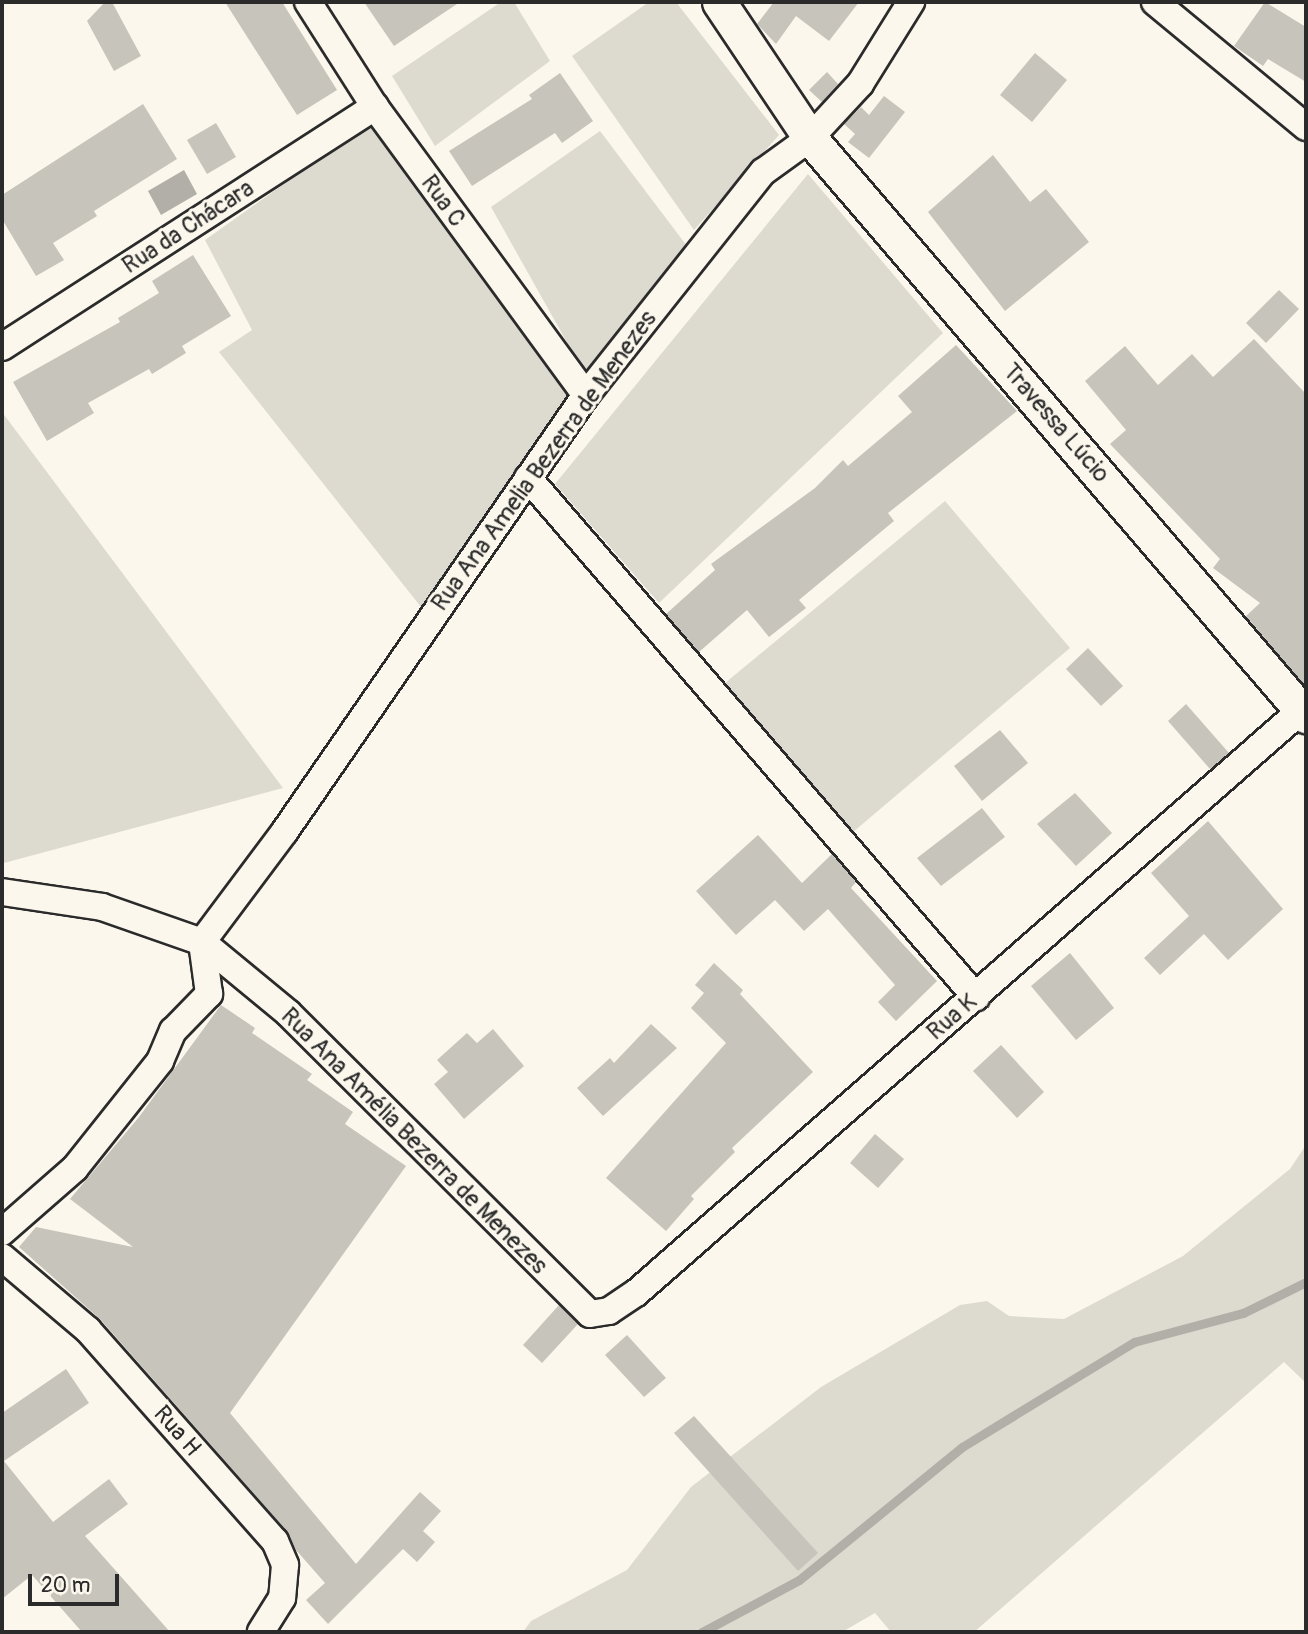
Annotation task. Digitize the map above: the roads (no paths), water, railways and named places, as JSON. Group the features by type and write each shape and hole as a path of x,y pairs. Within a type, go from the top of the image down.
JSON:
{"street":[{"name":"Rua C","path":"308,2 375,107 586,395"},
{"name":"Travessa Lúcio","path":"719,2 810,138 1305,710"},
{"name":"Rua Ana Amelia Bezerra de Menezes","path":"202,942 285,831 586,395 763,172 810,138 860,84 911,2"},
{"path":"1156,2 1306,127"},
{"name":"Rua da Chácara","path":"2,347 375,107"},
{"path":"528,478 976,997"},
{"name":"Rua K","path":"590,1314 609,1311 636,1293 1305,710"},
{"name":"Rua Ana Amélia Bezerra de Menezes","path":"2,892 102,907 202,942 288,1013 383,1104 590,1314"},
{"path":"2,1232 75,1168 160,1061 173,1031 209,994 202,942"},
{"name":"Rua H","path":"2,1257 88,1330 275,1541 285,1565 282,1598 261,1632"}],"waterway":[{"path":"702,1632 799,1580 962,1447 1134,1342 1243,1313 1306,1282"}]}
